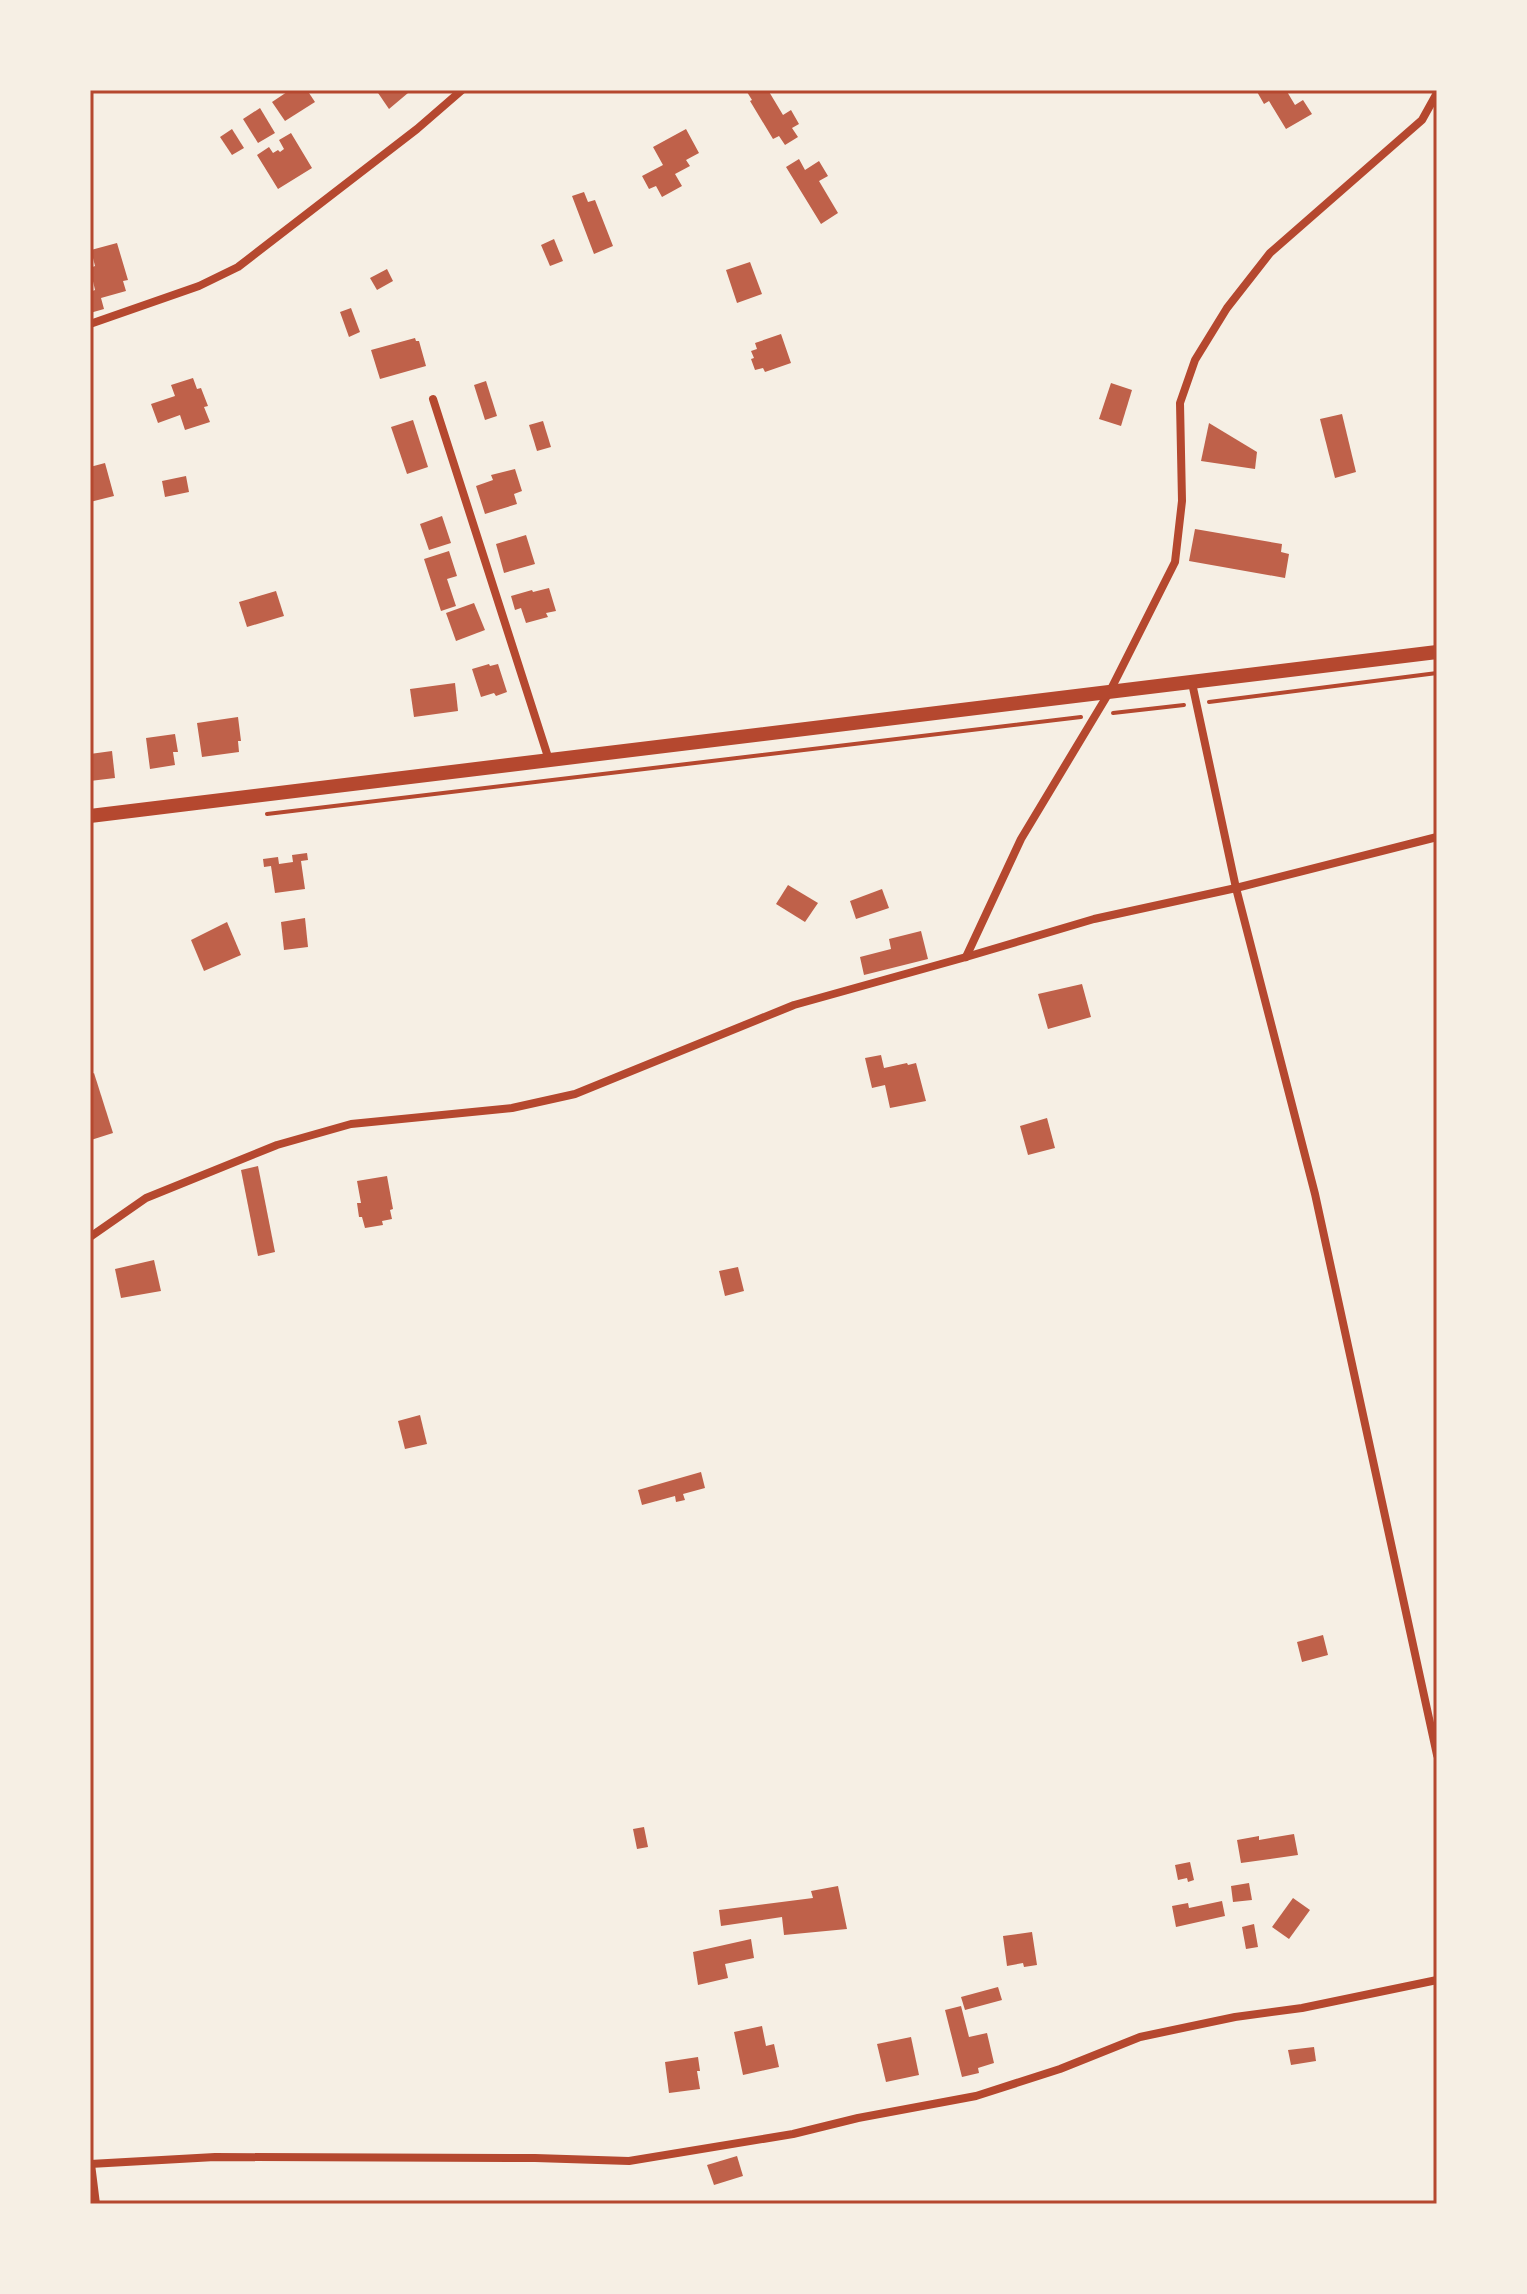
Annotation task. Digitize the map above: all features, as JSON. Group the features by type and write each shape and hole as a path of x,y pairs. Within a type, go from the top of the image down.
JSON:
{"street":[{"path":"90,324 199,286 238,267 462,90"},
{"path":"966,957 1021,839 1110,691 1175,562 1182,501 1180,403 1195,360 1227,308 1270,253 1422,120 1437,93"},
{"path":"433,399 549,760"},
{"path":"90,816 1437,652"},
{"path":"1192,683 1194,704 1236,888 1315,1194 1437,1755"},
{"path":"90,1237 146,1198 277,1145 351,1124 512,1108 575,1094 794,1005 1094,919 1236,888 1437,837"},
{"path":"96,2204 90,2164 215,2157 629,2161 793,2134 858,2118 976,2096 1060,2069 1140,2037 1235,2017 1358,1998 1437,1980"}],"path":[{"path":"264,814 1437,673"}],"building":[{"path":"290,90 307,90 315,102 285,121 272,102"},
{"path":"376,90 406,90 408,93 389,109"},
{"path":"768,90 783,115 791,110 799,124 792,128 798,137 785,145 779,136 773,139 750,101 747,92"},
{"path":"1256,90 1286,90 1295,105 1303,100 1312,114 1286,129 1269,101 1264,104"},
{"path":"260,108 275,133 258,143 243,119"},
{"path":"232,129 244,148 232,155 220,137"},
{"path":"686,129 699,153 686,160 690,166 675,174 682,186 662,197 656,186 649,189 642,176 663,165 653,147"},
{"path":"291,133 312,168 278,189 257,155 269,147 273,153 280,152 284,149 279,140"},
{"path":"799,159 805,170 819,161 828,176 819,181 838,213 821,224 786,167"},
{"path":"584,192 588,202 595,200 613,246 594,254 572,196"},
{"path":"554,239 563,261 550,266 541,245"},
{"path":"117,243 128,280 123,281 126,291 101,298 104,309 90,313 90,292 95,290 90,268 95,266 91,250"},
{"path":"750,262 762,294 737,303 726,270"},
{"path":"387,269 393,281 377,290 370,278"},
{"path":"351,308 360,332 349,337 340,312"},
{"path":"781,334 791,363 765,372 763,368 755,370 751,351 757,349 755,343"},
{"path":"415,338 419,341 426,366 380,379 371,350"},
{"path":"193,378 208,406 204,407 210,422 185,430 180,415 158,423 151,404 175,396 171,385"},
{"path":"486,381 497,416 485,420 474,385"},
{"path":"1111,383 1132,390 1121,426 1099,419"},
{"path":"1342,414 1356,472 1335,478 1320,419"},
{"path":"413,420 428,467 407,474 391,427"},
{"path":"543,421 551,447 537,451 529,425"},
{"path":"1209,423 1257,452 1255,469 1201,461"},
{"path":"105,463 114,496 90,502 90,467"},
{"path":"515,469 522,491 514,494 517,504 485,514 476,486 493,480 491,475"},
{"path":"186,476 189,492 165,497 162,481"},
{"path":"442,516 451,543 429,550 420,524"},
{"path":"1195,529 1282,544 1281,552 1289,554 1285,578 1189,561"},
{"path":"526,535 535,564 504,573 496,544"},
{"path":"449,551 457,576 447,579 456,606 441,611 424,559"},
{"path":"549,588 556,611 546,613 548,617 526,623 521,608 515,610 511,596"},
{"path":"276,591 284,616 247,627 239,602"},
{"path":"474,603 485,630 456,641 446,613"},
{"path":"498,664 507,692 481,697 472,669"},
{"path":"455,683 458,711 414,717 410,689"},
{"path":"238,717 239,752 202,757 197,723"},
{"path":"175,734 178,752 173,752 175,765 150,769 146,738"},
{"path":"112,751 115,778 90,781 90,754"},
{"path":"307,853 308,860 301,861 305,889 275,893 271,866 264,867 263,859 278,857 279,864 293,862 292,855"},
{"path":"788,885 818,903 805,922 776,904"},
{"path":"882,889 889,908 856,919 850,901"},
{"path":"305,918 308,947 284,950 281,922"},
{"path":"227,922 241,955 204,971 191,940"},
{"path":"921,931 928,959 864,975 860,957 891,949 889,939"},
{"path":"1082,984 1091,1017 1048,1029 1038,994"},
{"path":"881,1055 884,1068 916,1063 926,1101 890,1108 885,1085 872,1088 865,1058"},
{"path":"94,1073 113,1133 91,1140 90,1075"},
{"path":"1047,1118 1055,1148 1028,1155 1020,1126"},
{"path":"258,1166 275,1252 258,1256 241,1170"},
{"path":"387,1176 392,1219 382,1221 383,1225 365,1228 362,1217 359,1217 357,1203 361,1203 357,1181"},
{"path":"154,1260 161,1291 121,1298 115,1269"},
{"path":"738,1267 744,1291 725,1296 719,1271"},
{"path":"420,1415 427,1444 405,1449 398,1421"},
{"path":"701,1472 705,1488 683,1494 685,1500 676,1502 675,1496 642,1505 638,1490"},
{"path":"1323,1635 1328,1655 1302,1662 1297,1642"},
{"path":"644,1827 648,1847 637,1849 633,1829"},
{"path":"1294,1834 1298,1855 1241,1863 1237,1840"},
{"path":"1190,1862 1194,1880 1178,1880 1175,1865"},
{"path":"1249,1883 1252,1900 1233,1902 1231,1886"},
{"path":"838,1886 847,1929 784,1935 782,1917 721,1926 719,1910 813,1898 811,1891"},
{"path":"1293,1898 1310,1910 1289,1939 1272,1927"},
{"path":"1222,1901 1225,1916 1176,1927 1172,1906 1188,1903 1189,1908"},
{"path":"1254,1924 1258,1947 1246,1949 1242,1927"},
{"path":"1032,1932 1037,1965 1024,1967 1023,1963 1007,1966 1003,1936"},
{"path":"751,1939 754,1958 725,1964 728,1978 698,1985 693,1952"},
{"path":"998,1987 1002,2000 965,2010 961,1997"},
{"path":"961,2006 969,2037 987,2033 994,2063 978,2068 979,2073 962,2077 945,2010"},
{"path":"762,2026 766,2046 774,2044 779,2067 743,2075 734,2032"},
{"path":"911,2037 919,2075 886,2082 877,2044"},
{"path":"1314,2047 1316,2061 1291,2065 1288,2050"},
{"path":"698,2057 700,2089 669,2093 665,2062"},
{"path":"737,2156 743,2176 714,2185 707,2165"}]}
